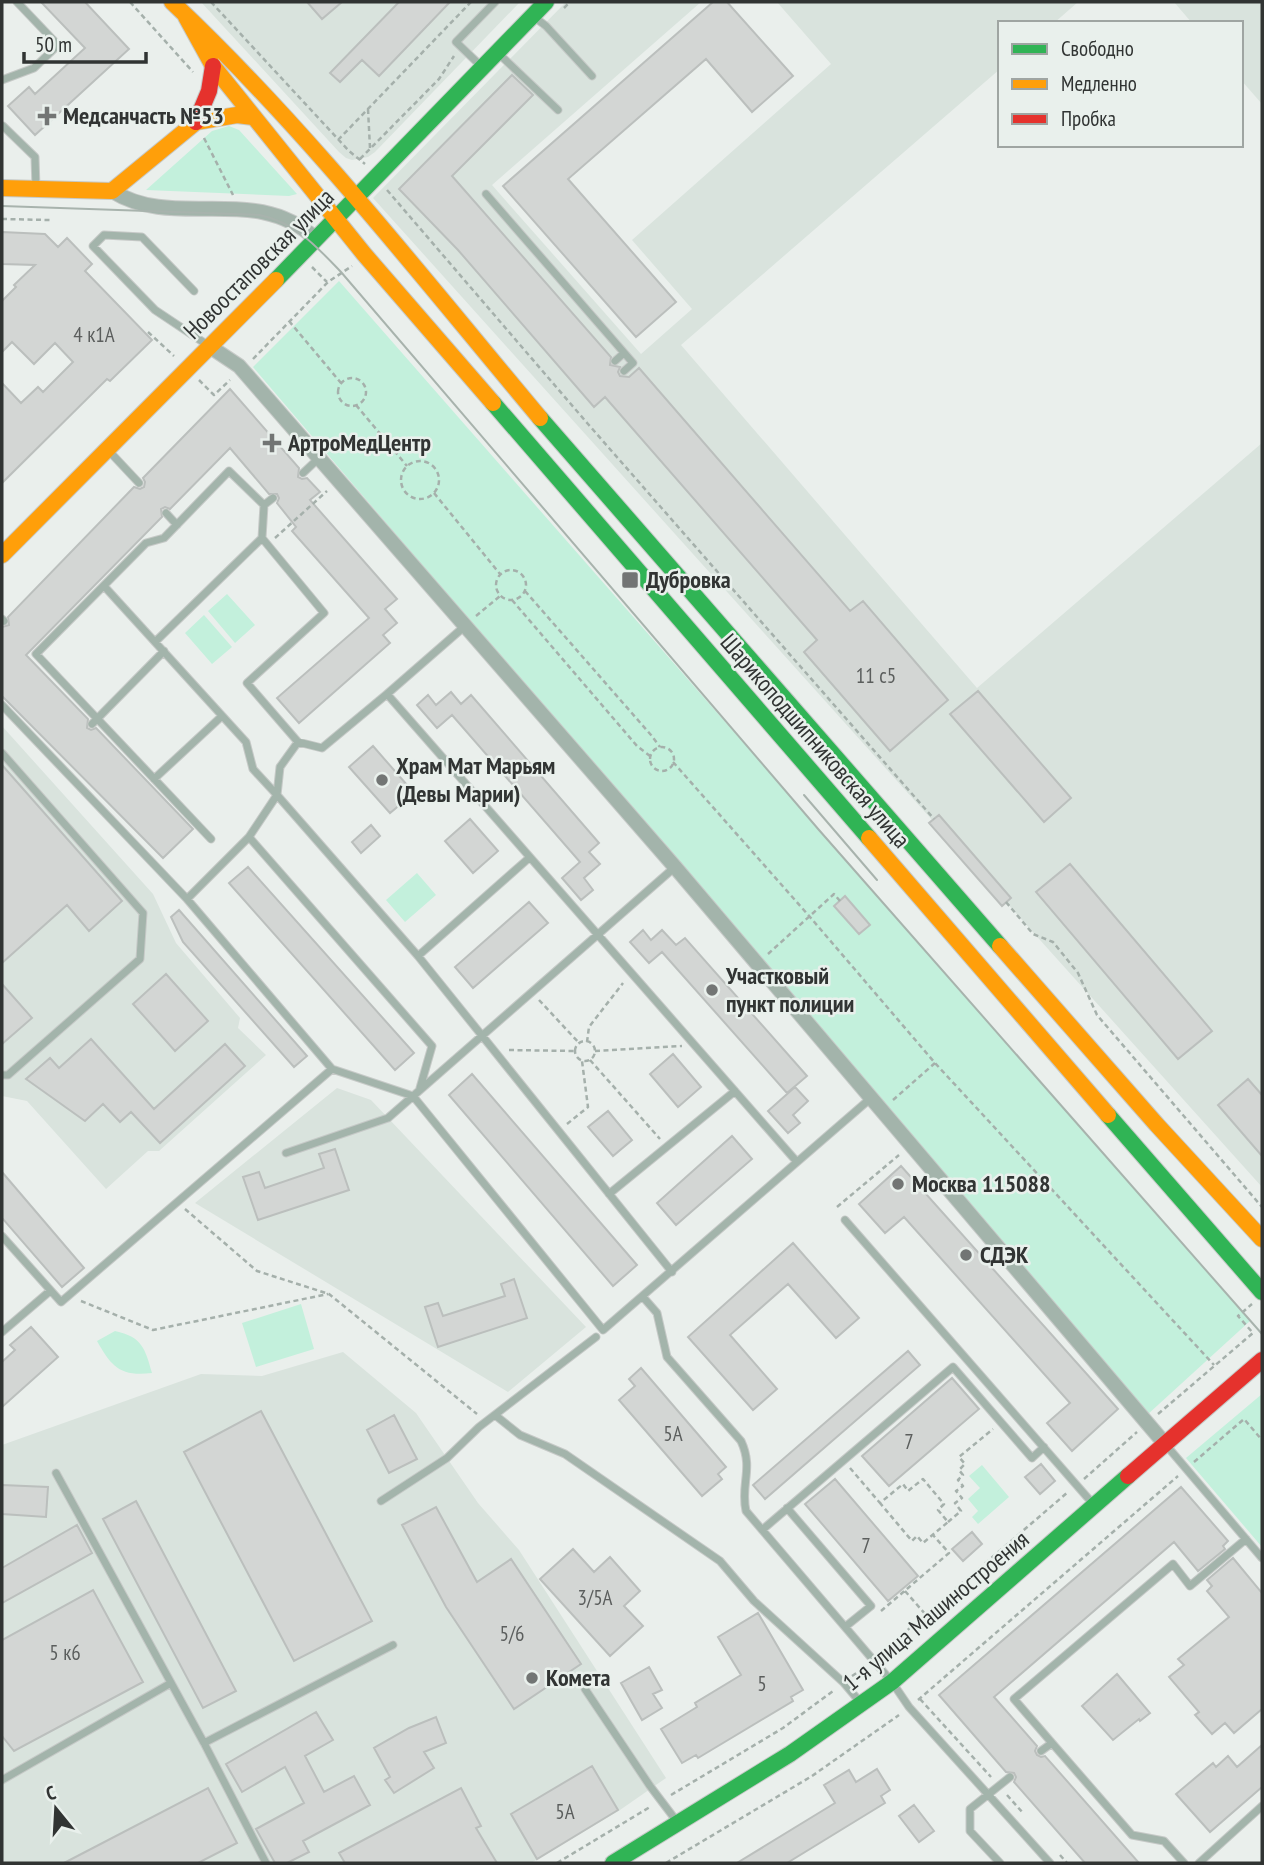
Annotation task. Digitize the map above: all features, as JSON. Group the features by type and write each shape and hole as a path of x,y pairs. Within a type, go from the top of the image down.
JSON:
{"main road":[{"path":"172,2 186,18"},
{"name":"Новоостаповская улица","path":"2,555 316,239 546,2"},
{"name":"Шарикоподшипниковская улица","path":"186,18 213,66 335,219 1258,1287 1256,1304"},
{"name":"Шарикоподшипниковская улица","path":"186,18 234,62 311,145 564,447 1157,1125 1262,1239"},
{"path":"197,122 209,91 213,66"},
{"path":"2,188 112,191 197,122 237,115 253,117"},
{"name":"1-я улица Машиностроения","path":"615,1863 862,1705 892,1682 1262,1359"}],"street":[{"path":"112,191 126,200 154,207 248,209 275,214 301,227 316,239"},
{"path":"209,346 232,359 242,369 339,480 675,867 1166,1444"}],"lane":[{"path":"2,80 34,68 58,45 18,2"},
{"path":"483,67 456,42 495,2"},
{"path":"533,16 546,26 592,76"},
{"path":"497,52 558,110"},
{"path":"3,126 35,157 36,189"},
{"path":"486,194 633,363 624,371"},
{"path":"194,291 142,237 104,235 93,246 155,310 209,346"},
{"path":"615,361 624,353"},
{"path":"107,450 139,483"},
{"path":"303,473 319,458"},
{"path":"211,839 95,721 36,654 146,543 164,538 229,471 264,505 265,541 324,613 247,683 298,742 322,748 465,626"},
{"path":"264,505 273,498"},
{"path":"166,513 177,525"},
{"path":"155,642 265,541"},
{"path":"104,586 246,743 253,769 418,956 671,1272"},
{"path":"95,721 164,651"},
{"path":"387,694 797,1162"},
{"path":"2,705 187,899 332,1069 413,1096 604,1330 871,1098"},
{"path":"154,779 222,716"},
{"path":"187,899 249,837 277,795 280,767 298,742"},
{"path":"2,753 143,913 141,959 8,1075 2,1075"},
{"path":"55,761 61,754"},
{"path":"249,837 432,1046 420,1090"},
{"path":"418,956 529,858"},
{"path":"286,1153 388,1118 675,867"},
{"path":"2,1236 61,1302 332,1069"},
{"path":"609,1194 735,1091"},
{"path":"845,1220 1095,1506"},
{"path":"2,1332 50,1290"},
{"path":"643,1297 657,1313 667,1357 741,1441 748,1456 743,1496 746,1511 892,1682 909,1707 1050,1863"},
{"path":"381,1501 447,1458 486,1422 596,1336"},
{"path":"762,1530 787,1508 808,1497 843,1461 953,1367 1032,1458 1044,1447"},
{"path":"495,1415 520,1435 565,1454 720,1561 754,1601 844,1683 862,1705"},
{"path":"1166,1444 1262,1558"},
{"path":"56,1473 204,1742 266,1863"},
{"path":"787,1508 871,1606 845,1627"},
{"path":"1184,1863 1164,1841 1132,1835 1014,1699 1173,1564 1190,1586 1246,1539"},
{"path":"204,1742 393,1645"},
{"path":"2,1780 171,1683"},
{"path":"585,1689 678,1824"},
{"path":"1041,1751 1052,1743"},
{"path":"1000,1863 970,1831 970,1809 1010,1777"},
{"path":"1199,1863 1262,1807"}],"path":[{"path":"130,2 197,79"},
{"path":"211,2 338,140 471,2"},
{"path":"360,159 439,79 458,49 456,42"},
{"path":"368,109 370,149"},
{"path":"388,192 934,819"},
{"path":"2,219 50,220"},
{"path":"148,332 214,395 328,282 353,264"},
{"path":"289,321 341,383"},
{"path":"352,378 362,383 365,390 364,397 356,405 348,406 341,401 338,390 341,383 352,378"},
{"path":"356,405 407,466"},
{"path":"424,461 434,467 439,477 434,493 429,497 417,499 407,494 401,477 407,466 424,461"},
{"path":"265,541 339,480"},
{"path":"434,493 500,574"},
{"path":"500,574 512,570 519,572 524,579 525,591 660,747 669,750 673,755 673,762 667,770 657,770 652,766 650,756 637,746 512,600 500,596"},
{"path":"500,574 496,585 500,596"},
{"path":"512,600 525,591"},
{"path":"465,626 500,596"},
{"path":"650,756 660,747"},
{"path":"673,762 935,1063 1214,1365"},
{"path":"1006,902 1033,934 1053,942 1078,973 1097,1015 1262,1207"},
{"path":"587,1042 589,1027 632,972"},
{"path":"532,992 580,1044"},
{"path":"576,1051 580,1044 587,1042 593,1045 595,1051 590,1060"},
{"path":"595,1051 695,1046"},
{"path":"494,1049 576,1051"},
{"path":"559,1131 587,1107 582,1060 576,1051"},
{"path":"582,1060 590,1060 667,1146"},
{"path":"881,1110 935,1063"},
{"path":"837,1207 903,1152"},
{"path":"177,1202 257,1271 328,1294 486,1422"},
{"path":"68,1296 153,1330 328,1294"},
{"path":"557,1863 783,1728 873,1660 1252,1333 1238,1316 1256,1304"},
{"path":"666,1863 812,1776 909,1707 1244,1419 1262,1440"},
{"path":"843,1461 912,1541 917,1536 923,1543 961,1511 955,1503 962,1498 956,1491 963,1486 958,1480 964,1475 959,1470 965,1465 959,1457 1000,1422"},
{"path":"880,1503 903,1484 908,1491 923,1479 944,1504 938,1510 948,1522"},
{"path":"874,1617 948,1553 933,1535"},
{"path":"905,1591 926,1615"}],"shaded area":[{"path":"201,2 520,2 375,152 368,157 352,160 339,152"},
{"path":"566,2 701,2 492,185 641,354 692,309 632,240 831,64 777,2 1078,2 1056,21 998,21 998,71 681,345 977,688 1262,443 1262,1187 373,198"},
{"path":"1174,2 1262,2 1262,104 1243,82 1243,21 1190,21"},
{"path":"2,726 153,894 176,943 240,1018 238,1028 266,1055 159,1151 148,1151 106,1189 27,1101 2,1096"},
{"path":"337,1088 371,1100 586,1327 508,1392 195,1203"},
{"path":"343,1352 416,1413 478,1503 519,1550 666,1778 620,1810 531,1863 2,1863 2,1445 201,1374 262,1376"}],"green space":[{"path":"229,126 239,130 297,194 289,196 146,190 212,131"},
{"path":"339,281 1250,1321 1147,1415 253,367"},
{"path":"227,594 255,625 235,643 208,611"},
{"path":"204,615 232,647 212,664 185,633"},
{"path":"417,873 436,895 405,922 386,900"},
{"path":"301,1304 314,1349 256,1367 242,1323"},
{"path":"115,1331 137,1340 152,1373 124,1371 112,1363 97,1341"},
{"path":"1262,1394 1262,1547 1186,1458"},
{"path":"982,1465 1009,1497 978,1524 972,1517 978,1511 968,1499 980,1488 969,1476"}],"building":[{"path":"41,2 85,2 129,49 35,135 8,106 29,87 35,94 85,48"},
{"path":"307,2 342,2 322,19"},
{"path":"399,2 450,2 379,76 362,60 340,82 330,73"},
{"path":"713,2 727,2 793,76 752,112 706,59 568,179 676,302 636,337 503,186"},
{"path":"512,75 533,95 452,176 611,357 610,365 620,367 620,376 629,377 639,368 850,611 863,601 948,700 890,751 804,652 817,640 605,397 594,407 458,250 399,189"},
{"path":"2,232 45,234 58,247 67,238 92,264 85,271 152,340 110,381 107,379 2,483 2,383 21,403 38,387 43,392 73,362 55,343 34,364 12,342 2,352 2,301 35,265 2,264"},
{"path":"230,389 299,468 298,477 307,478 320,492 310,500 397,599 385,609 397,623 383,635 390,643 299,723 277,698 369,618 292,531 296,527 277,503 277,494 269,494 230,448 170,509 161,509 162,517 26,655 88,719 87,728 96,728 193,829 163,858 2,696 2,627 9,625 8,617 134,487 144,487 143,478"},
{"path":"978,691 1071,798 1044,822 950,714"},
{"path":"451,692 461,704 471,695 599,843 589,852 600,864 584,878 593,890 581,900 562,878 580,862 452,715 437,728 417,705 428,695 436,705"},
{"name":"Храм Мат Марьям (Девы Марии)","path":"373,746 414,793 390,813 349,767"},
{"path":"2,765 122,901 89,931 67,905 2,963"},
{"path":"939,815 1011,898 1002,906 929,823"},
{"path":"470,819 498,851 473,873 445,841"},
{"path":"371,825 380,836 361,853 352,842"},
{"path":"1070,864 1212,1031 1178,1059 1036,892"},
{"path":"248,867 414,1053 395,1070 229,883"},
{"path":"845,896 870,925 859,934 834,906"},
{"path":"529,902 548,923 473,988 455,967"},
{"path":"179,910 307,1056 294,1067 183,942 171,917"},
{"path":"643,930 651,940 662,930 676,945 685,938 807,1076 787,1093 662,952 649,963 630,942"},
{"path":"166,974 208,1021 175,1051 133,1004"},
{"path":"2,984 32,1018 2,1044"},
{"path":"91,1039 154,1109 225,1044 245,1066 160,1143 131,1112 120,1122 103,1104 85,1121 26,1079 50,1058 59,1068"},
{"path":"673,1054 701,1087 678,1107 650,1074"},
{"path":"472,1074 637,1265 613,1286 449,1095"},
{"path":"1248,1079 1262,1095 1262,1156 1218,1105"},
{"path":"795,1087 808,1101 793,1115 800,1123 788,1133 768,1111"},
{"path":"608,1111 632,1140 613,1156 588,1127"},
{"path":"732,1136 752,1159 676,1225 657,1203"},
{"path":"335,1149 349,1190 258,1220 243,1177 259,1172 265,1188 324,1168 319,1154"},
{"path":"901,1166 1118,1409 1072,1451 1047,1423 1070,1403 904,1217 885,1233 859,1204"},
{"path":"2,1172 84,1268 62,1287 2,1218"},
{"path":"793,1243 859,1318 836,1338 788,1284 730,1335 777,1389 753,1410 688,1337"},
{"path":"514,1279 527,1318 438,1347 425,1307 438,1303 443,1316 505,1296 501,1284"},
{"path":"31,1327 58,1357 2,1407 2,1362 15,1350 10,1345"},
{"path":"908,1351 920,1365 765,1499 753,1485"},
{"path":"641,1368 726,1467 718,1474 722,1479 702,1496 619,1400 635,1386 629,1379"},
{"path":"952,1378 979,1409 889,1486 862,1456"},
{"path":"261,1411 372,1621 294,1661 184,1452"},
{"path":"394,1415 417,1459 389,1473 367,1430"},
{"path":"1041,1464 1055,1481 1040,1494 1025,1477"},
{"path":"835,1479 918,1576 888,1601 805,1504"},
{"path":"2,1485 48,1487 46,1517 2,1514"},
{"path":"1181,1487 1228,1541 1223,1546 1225,1549 1198,1571 1174,1542 994,1697 1037,1746 1037,1755 1045,1756 1139,1863 1085,1863 1014,1782 1014,1773 1006,1772 939,1695"},
{"path":"136,1501 236,1691 203,1708 103,1519"},
{"path":"436,1507 477,1582 511,1559 581,1664 514,1709 446,1607 402,1525"},
{"path":"77,1525 92,1553 2,1603 2,1568"},
{"path":"972,1532 982,1544 963,1561 952,1549"},
{"path":"573,1549 594,1572 610,1557 640,1591 624,1606 643,1626 610,1656 540,1579"},
{"path":"1233,1558 1262,1593 1262,1709 1234,1733 1225,1723 1212,1734 1195,1715 1199,1712 1169,1677 1184,1665 1178,1659 1229,1617 1207,1591 1212,1586 1207,1580"},
{"path":"93,1590 143,1682 14,1751 2,1736 2,1640"},
{"path":"758,1613 803,1690 791,1697 793,1701 698,1758 696,1755 682,1763 661,1729 697,1707 695,1703 741,1675 718,1637"},
{"path":"649,1667 662,1690 653,1694 662,1708 642,1720 621,1683"},
{"path":"1117,1674 1150,1713 1113,1740 1082,1706"},
{"path":"316,1712 333,1740 305,1756 324,1792 354,1776 370,1805 303,1841 309,1852 287,1863 275,1863 256,1829 304,1803 285,1767 242,1792 226,1764"},
{"path":"436,1717 446,1743 424,1752 434,1768 394,1793 385,1780 390,1777 374,1748 409,1728"},
{"path":"1262,1745 1262,1787 1210,1832 1176,1794 1213,1763 1216,1767 1228,1756 1237,1767"},
{"path":"592,1766 618,1810 537,1859 511,1814"},
{"path":"877,1769 890,1790 881,1796 885,1803 787,1863 737,1863 835,1803 824,1785 849,1770 856,1782"},
{"path":"208,1788 237,1843 198,1863 64,1863"},
{"path":"461,1788 481,1826 476,1828 497,1863 345,1863 339,1853"},
{"path":"914,1805 934,1831 919,1842 899,1816"}],"tram line":[{"path":"2,206 260,215 295,230 314,245 341,272 819,830 1262,1334"},
{"path":"804,795 877,880"}],"traffic: fast":[{"path":"276,280 546,2"},
{"path":"493,403 869,838"},
{"path":"540,418 1000,946"},
{"path":"1108,1115 1262,1292"},
{"path":"613,1863 790,1754 892,1682 1128,1476"}],"traffic: slow":[{"path":"172,2 222,51 316,152 540,418"},
{"path":"186,17 213,66 364,254 493,403"},
{"path":"2,188 112,191 196,122 237,115 253,117"},
{"path":"2,555 276,280"},
{"path":"869,838 1108,1115"},
{"path":"1000,946 1157,1125 1262,1239"}],"traffic: jam":[{"path":"196,122 209,91 213,66"},
{"path":"1128,1476 1262,1360"}],"place":[{"name":"Медсанчасть №53","path":"47,116"},
{"name":"АртроМедЦентр","path":"272,443"},
{"name":"Дубровка","path":"630,580"},
{"name":"Храм Мат Марьям (Девы Марии)","path":"382,780"},
{"name":"Участковый пункт полиции","path":"712,990"},
{"name":"Москва 115088","path":"898,1184"},
{"name":"СДЭК","path":"966,1255"},
{"name":"Комета","path":"532,1678"}]}
